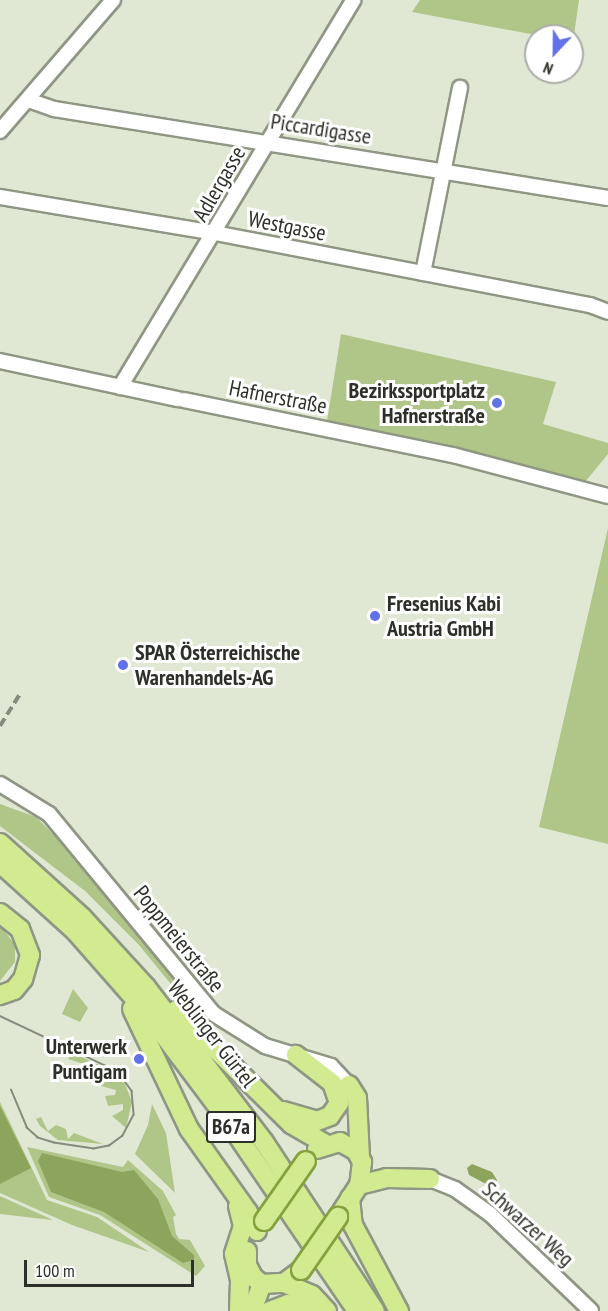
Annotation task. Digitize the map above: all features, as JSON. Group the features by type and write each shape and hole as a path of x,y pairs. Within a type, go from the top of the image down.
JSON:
{"main road":[{"name":"Weblinger Gürtel","path":"0,843 82,917 146,987 264,1142 375,1311"},
{"name":"Weblinger Gürtel","path":"0,863 94,951 178,1053 357,1311"},
{"path":"0,912 20,929 30,955 23,979 14,990 0,995"},
{"path":"94,951 148,1036 189,1129 229,1188 260,1226"},
{"path":"146,987 162,994 301,1132 351,1147 361,1160 430,1179"},
{"path":"276,1107 317,1121 330,1116 338,1108 340,1098 332,1083 296,1055"},
{"path":"327,1311 312,1295 284,1283 262,1284 253,1277 247,1265 247,1250 260,1226 306,1161 330,1142 349,1115 349,1085"},
{"path":"349,1085 357,1098 361,1160 352,1226 399,1311"},
{"path":"284,1283 301,1270 355,1192 387,1178 430,1179"},
{"path":"229,1188 243,1226 234,1254 240,1281 239,1311"},
{"path":"252,1311 262,1284"},
{"path":"270,1311 288,1304 315,1311"}],"street":[{"path":"0,131 112,0"},
{"name":"Adlergasse","path":"120,387 215,234 353,0"},
{"path":"423,273 460,88"},
{"name":"Piccardigasse","path":"28,100 54,109 608,198"},
{"name":"Westgasse","path":"0,197 423,273 590,305 608,312"},
{"name":"Hafnerstraße","path":"0,361 453,455 608,496"},
{"name":"Poppmeierstraße","path":"0,784 49,814 214,1014 251,1040 331,1066 349,1085"},
{"name":"Schwarzer Weg","path":"430,1179 455,1189 490,1214 591,1311"}],"shaded area":[{"path":"420,0 579,0 576,24 524,24 524,33 412,12"},
{"path":"341,334 556,382 543,424 608,443 608,454 585,482 435,443 327,421"},
{"path":"608,528 608,844 539,827"},
{"path":"0,804 36,817 68,849 194,1003 187,1004 139,945 85,891 0,826"},
{"path":"0,925 15,945 15,962 0,981"},
{"path":"73,989 88,1008 80,1022 62,1014"},
{"path":"71,1052 105,1068 125,1084 132,1102 126,1128 112,1116 123,1110 123,1104 108,1106 105,1096 115,1095 116,1090 101,1086 96,1068 68,1059"},
{"path":"0,1102 47,1200 97,1217 149,1252 72,1225 0,1193"},
{"path":"152,1104 166,1133 175,1193 135,1154 148,1125"},
{"path":"0,1106 31,1168 0,1184"},
{"path":"41,1117 48,1131 56,1125 66,1129 68,1139 74,1133 103,1144 58,1140 40,1126 36,1119"},
{"path":"27,1147 123,1167 128,1160 163,1191 176,1215 173,1217 176,1234 179,1239 190,1240 205,1266 196,1276 100,1215 49,1197"},
{"path":"42,1153 122,1172 134,1170 158,1199 172,1236 194,1255 194,1260 183,1263 104,1212 51,1192 38,1161"},
{"path":"472,1164 492,1172 497,1180 495,1184 486,1184 469,1175 467,1168"},
{"path":"0,1196 51,1219 52,1220 0,1214"}],"tram line":[{"path":"0,1016 117,1071 132,1091 134,1115 123,1136 109,1146 94,1149 54,1143 38,1138 27,1128 11,1090"}],"railway":[{"path":"0,726 21,693"}],"place":[{"name":"Bezirkssportplatz Hafnerstraße","path":"497,403"},
{"name":"Fresenius Kabi Austria GmbH","path":"375,616"},
{"name":"SPAR Österreichische Warenhandels-AG","path":"123,665"},
{"name":"Unterwerk Puntigam","path":"139,1059"}]}
